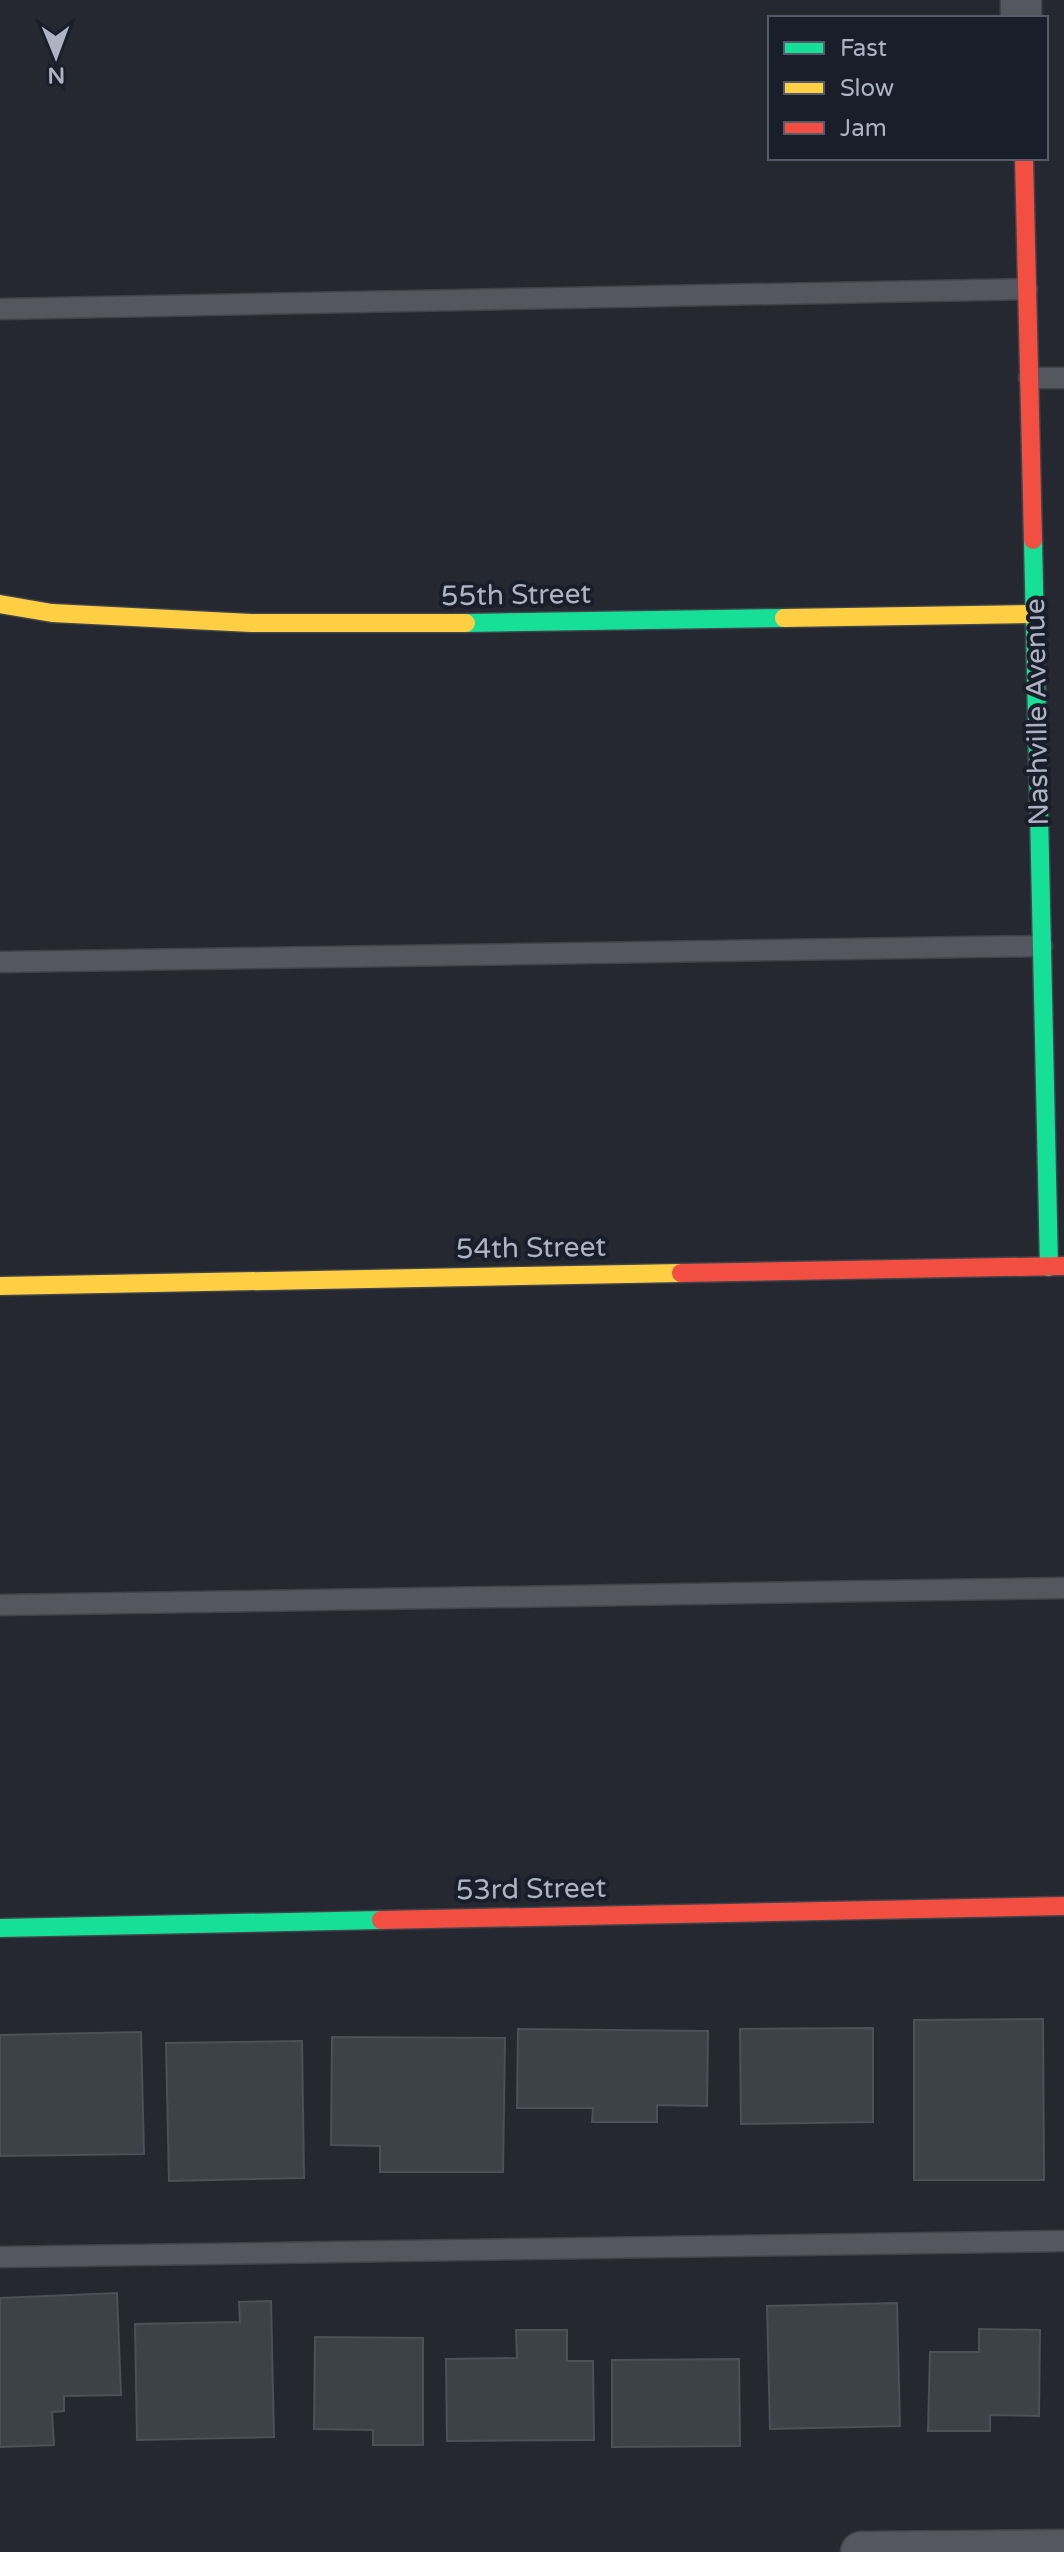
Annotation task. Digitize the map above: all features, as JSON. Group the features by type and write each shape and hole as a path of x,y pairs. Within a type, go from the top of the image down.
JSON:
{"street":[{"name":"Nashville Avenue","path":"1024,160 1042,946 1057,1266"},
{"name":"55th Street","path":"0,604 52,613 365,625 1034,614"},
{"name":"54th Street","path":"0,1286 1057,1266"},
{"name":"53rd Street","path":"0,1928 1064,1906"},
{"path":"861,2552 1064,2550"}],"lane":[{"path":"0,309 1027,289"},
{"path":"1029,378 1064,378"},
{"path":"1038,759 1064,760"},
{"path":"0,962 1042,946"},
{"path":"0,1605 1064,1588"},
{"path":"0,2257 1064,2241"}],"building":[{"path":"1043,2019 1044,2180 914,2180 914,2020"},
{"path":"873,2028 873,2122 741,2124 740,2029"},
{"path":"518,2029 708,2031 707,2106 657,2105 657,2122 592,2122 593,2108 517,2108"},
{"path":"141,2032 144,2154 0,2156 0,2035"},
{"path":"332,2037 505,2038 503,2172 380,2172 380,2146 331,2145"},
{"path":"302,2041 304,2178 169,2181 166,2043"},
{"path":"117,2293 121,2395 64,2396 64,2411 52,2412 54,2445 0,2447 0,2298"},
{"path":"271,2301 274,2437 137,2440 135,2324 240,2322 239,2302"},
{"path":"897,2303 900,2426 770,2429 767,2306"},
{"path":"979,2329 1040,2330 1039,2416 990,2415 990,2431 928,2431 930,2352 979,2352"},
{"path":"516,2330 567,2330 567,2361 593,2361 594,2440 447,2441 446,2359 517,2358"},
{"path":"315,2337 423,2338 423,2445 373,2445 373,2430 314,2429"},
{"path":"739,2359 740,2446 612,2447 612,2360"}],"traffic: fast":[{"path":"1033,540 1049,1267"},
{"path":"466,623 784,618"},
{"path":"0,1928 381,1920"}],"traffic: slow":[{"path":"0,604 52,613 251,623 466,623"},
{"path":"784,618 1034,614"},
{"path":"0,1286 681,1273"}],"traffic: jam":[{"path":"1024,160 1033,540"},
{"path":"681,1273 1064,1266"},
{"path":"381,1920 1064,1906"}]}
